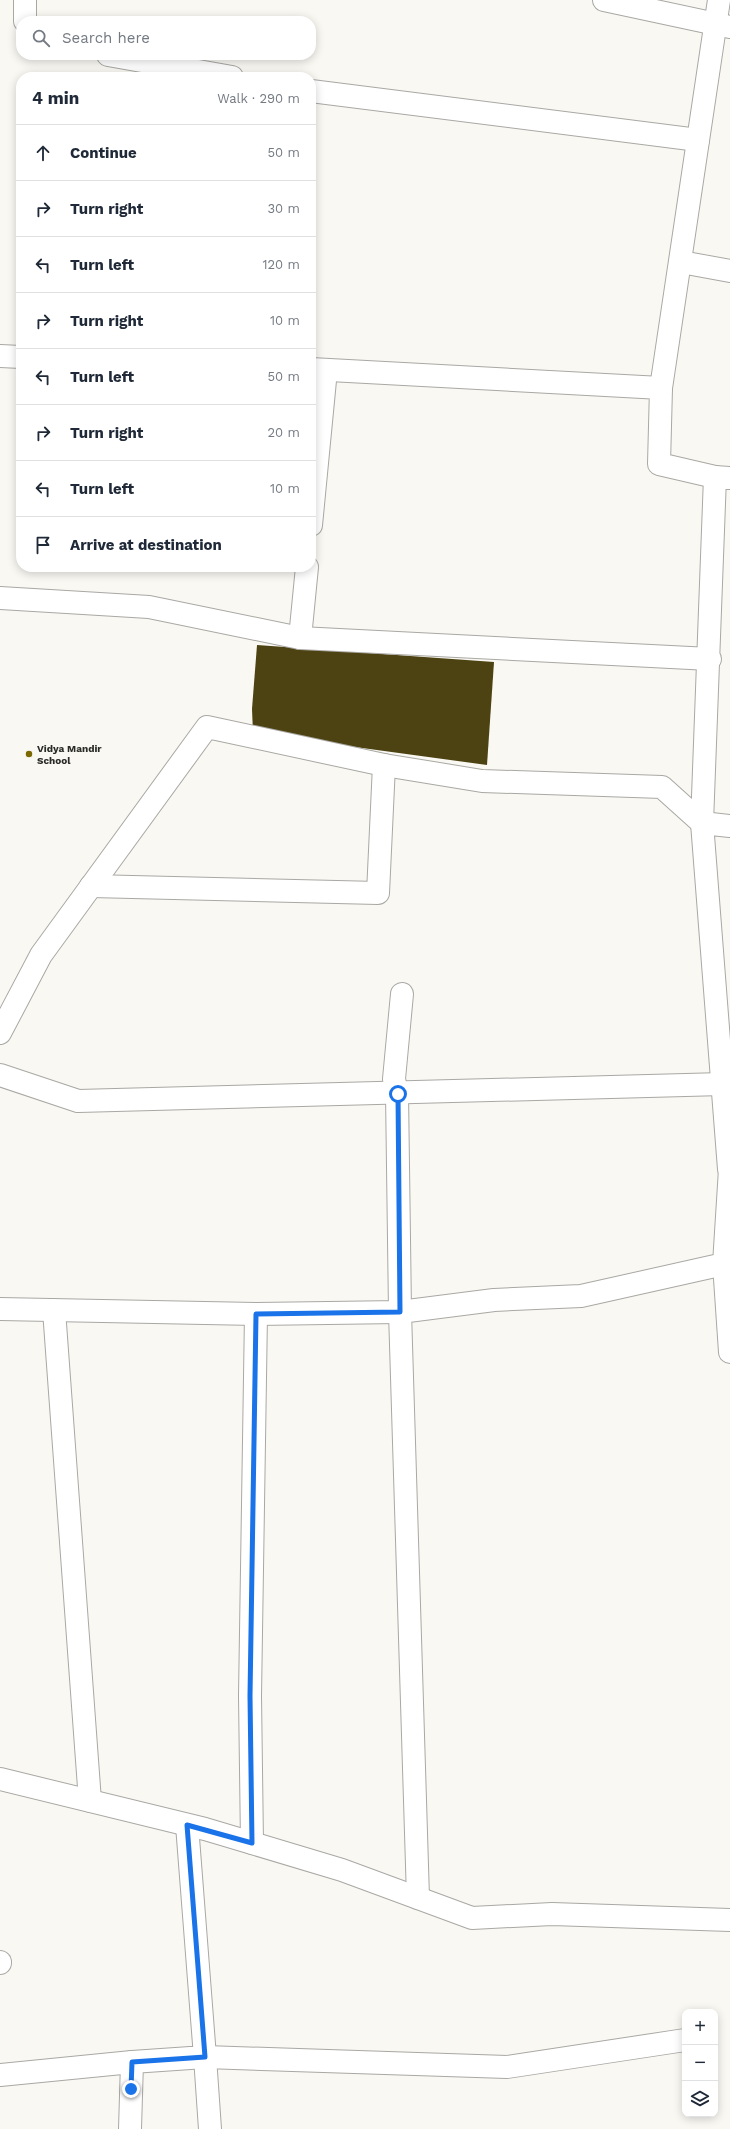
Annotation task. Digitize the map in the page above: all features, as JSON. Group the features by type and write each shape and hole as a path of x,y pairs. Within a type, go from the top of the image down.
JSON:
{"street":[{"path":"25,0 25,16"},
{"path":"604,0 723,26"},
{"path":"719,0 723,26 698,140 661,388 658,464 722,477 710,659 702,824 730,1169 724,1264 730,1352"},
{"path":"136,60 204,72"},
{"path":"316,92 698,140"},
{"path":"681,262 730,271"},
{"path":"0,356 16,357"},
{"path":"316,428 319,369 661,388"},
{"path":"300,638 307,572"},
{"path":"0,598 149,607 300,638 710,659"},
{"path":"0,1033 41,955 207,727 384,765 482,781 662,787 702,824 730,826"},
{"path":"91,886 378,893 384,765"},
{"path":"402,994 394,1079 398,1094 400,1312 418,1898"},
{"path":"0,1075 78,1101 398,1094 723,1084"},
{"path":"0,1309 256,1314 400,1312 494,1300 581,1296 724,1264"},
{"path":"54,1310 90,1801"},
{"path":"252,1843 250,1696 256,1314"},
{"path":"0,1779 187,1825 252,1843 342,1870 472,1918 552,1914 730,1920"},
{"path":"187,1825 210,2129"},
{"path":"0,2075 132,2062 205,2057 507,2067 682,2040"},
{"path":"130,2129 132,2062"}],"building":[{"path":"257,645 494,662 487,765 253,733 252,709"}],"place":[{"name":"Vidya Mandir School","path":"29,754"}],"route":[{"path":"131,2089 132,2062 205,2057 187,1825 252,1843 250,1696 256,1314 400,1312 398,1094"}]}
